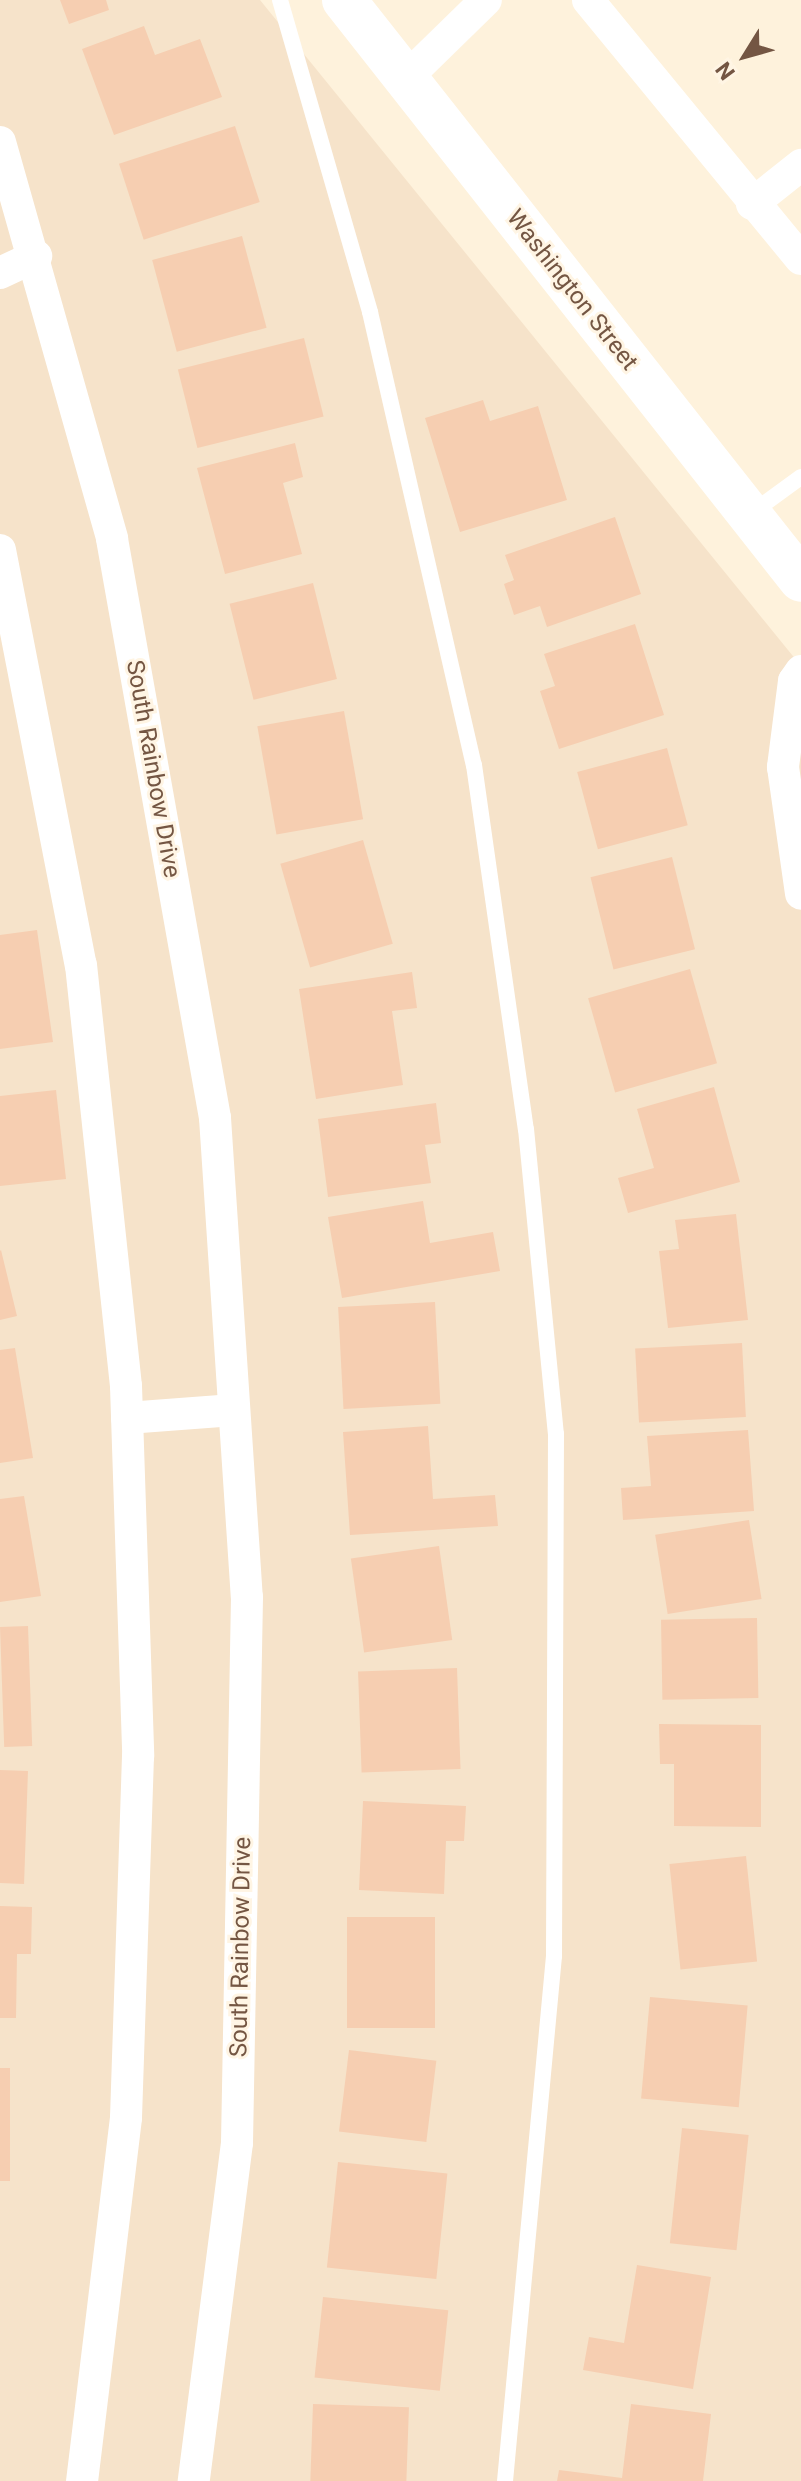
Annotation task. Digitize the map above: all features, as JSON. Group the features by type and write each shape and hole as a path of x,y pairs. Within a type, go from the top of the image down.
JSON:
{"street":[{"path":"405,79 486,0"},
{"path":"588,0 752,204 801,259"},
{"name":"Washington Street","path":"353,3 405,79 801,580"},
{"name":"South Rainbow Drive","path":"0,142 36,256 112,539 215,1118 247,1597 237,2143 194,2481"},
{"path":"752,204 801,165"},
{"path":"0,273 36,256"},
{"path":"0,550 81,965 127,1418 138,1756 126,2118 82,2481"},
{"path":"801,671 794,681 783,767 801,894"},
{"path":"127,1418 234,1410"}],"lane":[{"path":"280,0 370,312 474,765 526,1129 556,1434 554,1956 505,2481"},
{"path":"749,515 801,477"}],"shaded area":[{"path":"0,0 260,0 801,666 801,2481 0,2481"}],"building":[{"path":"60,0 106,0 109,10 69,24"},
{"path":"144,26 155,55 200,39 222,97 114,135 82,49"},
{"path":"235,126 260,202 144,240 119,164"},
{"path":"242,236 267,328 177,352 152,260"},
{"path":"304,338 324,417 197,448 178,369"},
{"path":"483,400 490,421 538,406 567,500 460,532 425,418"},
{"path":"295,443 303,477 283,483 302,554 225,574 197,468"},
{"path":"615,517 641,594 547,627 540,606 514,615 504,584 514,580 505,555"},
{"path":"313,583 337,679 254,700 230,604"},
{"path":"635,624 664,715 559,749 540,691 555,686 544,654"},
{"path":"344,711 363,819 276,835 257,726"},
{"path":"667,748 688,825 598,849 577,772"},
{"path":"363,840 393,944 310,968 280,864"},
{"path":"672,857 695,949 613,969 590,877"},
{"path":"37,930 53,1042 0,1049 0,935"},
{"path":"690,969 717,1063 615,1092 588,998"},
{"path":"412,972 417,1008 392,1011 403,1085 316,1099 299,989"},
{"path":"714,1087 740,1182 628,1213 618,1178 654,1168 637,1109"},
{"path":"56,1090 66,1179 0,1186 0,1096"},
{"path":"436,1103 441,1143 425,1145 431,1183 328,1197 318,1119"},
{"path":"423,1201 430,1243 493,1232 500,1271 342,1298 328,1217"},
{"path":"736,1214 748,1320 668,1328 659,1251 679,1249 675,1220"},
{"path":"0,1251 17,1316 0,1320"},
{"path":"435,1302 440,1404 343,1409 338,1307"},
{"path":"742,1343 746,1417 639,1422 635,1349"},
{"path":"15,1348 33,1458 0,1463 0,1350"},
{"path":"428,1426 433,1499 495,1495 498,1526 350,1535 343,1432"},
{"path":"748,1430 754,1511 623,1520 621,1488 651,1486 647,1436"},
{"path":"24,1496 41,1596 0,1602 0,1499"},
{"path":"749,1520 762,1599 668,1614 655,1535"},
{"path":"439,1546 452,1640 364,1652 351,1558"},
{"path":"757,1618 758,1698 662,1700 661,1620"},
{"path":"28,1626 32,1746 4,1747 0,1627"},
{"path":"457,1668 461,1769 362,1772 358,1671"},
{"path":"659,1724 761,1725 761,1827 674,1826 674,1764 660,1764"},
{"path":"0,1770 28,1771 24,1884 0,1883"},
{"path":"363,1801 466,1806 464,1841 446,1841 444,1894 359,1890"},
{"path":"746,1856 757,1961 681,1969 669,1864"},
{"path":"0,1906 32,1907 31,1954 17,1954 16,2018 0,2018"},
{"path":"347,1917 435,1917 435,2028 347,2028"},
{"path":"650,1997 748,2006 739,2107 641,2099"},
{"path":"349,2050 436,2061 426,2142 339,2131"},
{"path":"0,2068 10,2068 10,2181 0,2181"},
{"path":"682,2128 749,2135 737,2250 670,2243"},
{"path":"338,2162 447,2173 436,2279 327,2267"},
{"path":"637,2265 711,2277 693,2389 583,2370 589,2337 624,2343"},
{"path":"323,2297 448,2310 440,2391 315,2378"},
{"path":"313,2404 409,2407 406,2481 310,2481"},
{"path":"631,2404 711,2414 703,2481 557,2481 559,2470 622,2478"}]}
